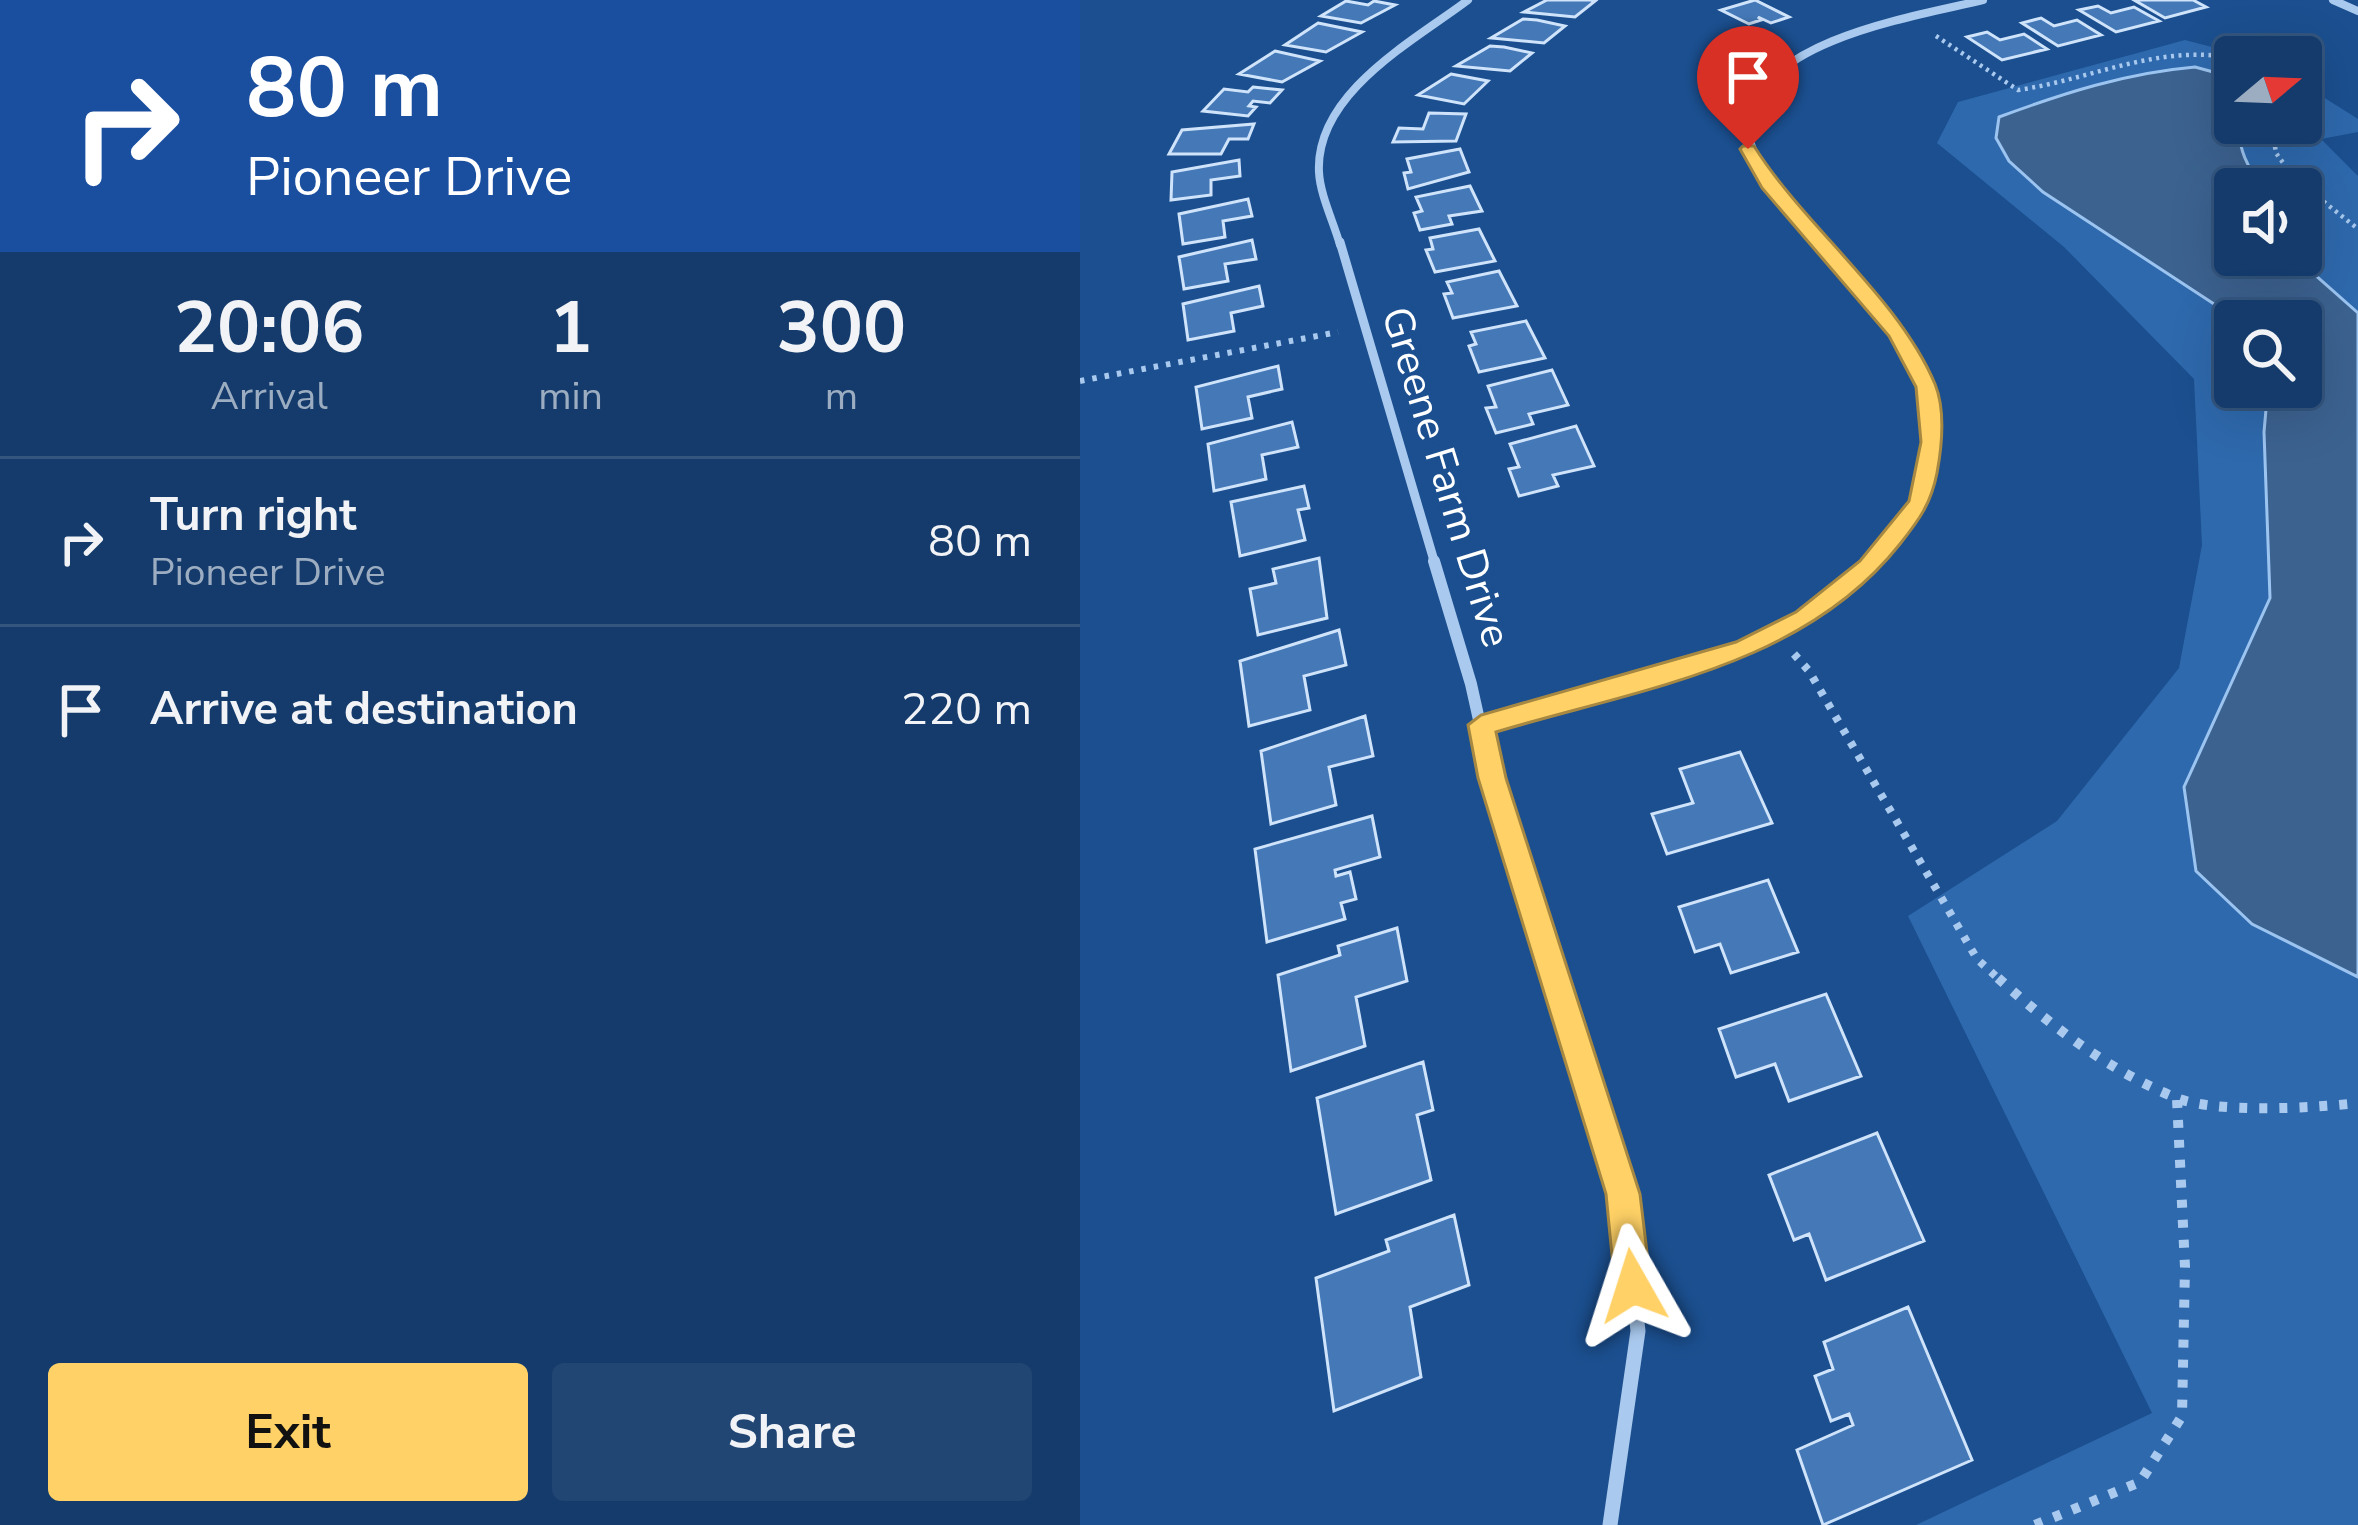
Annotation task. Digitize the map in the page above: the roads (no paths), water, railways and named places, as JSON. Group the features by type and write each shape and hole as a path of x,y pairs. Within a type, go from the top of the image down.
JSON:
{"street":[{"name":"Greene Farm Drive","path":"1468,0 1344,99 1326,127 1319,173 1481,725 1492,778 1623,1194 1638,1331 1610,1525"},
{"path":"1481,725 1743,649 1778,634 1868,567 1920,503 1932,442 1926,387 1898,334 1768,184 1748,149 1748,116 1758,90 1818,48 1983,0"},
{"path":"2333,0 2358,11"}]}
